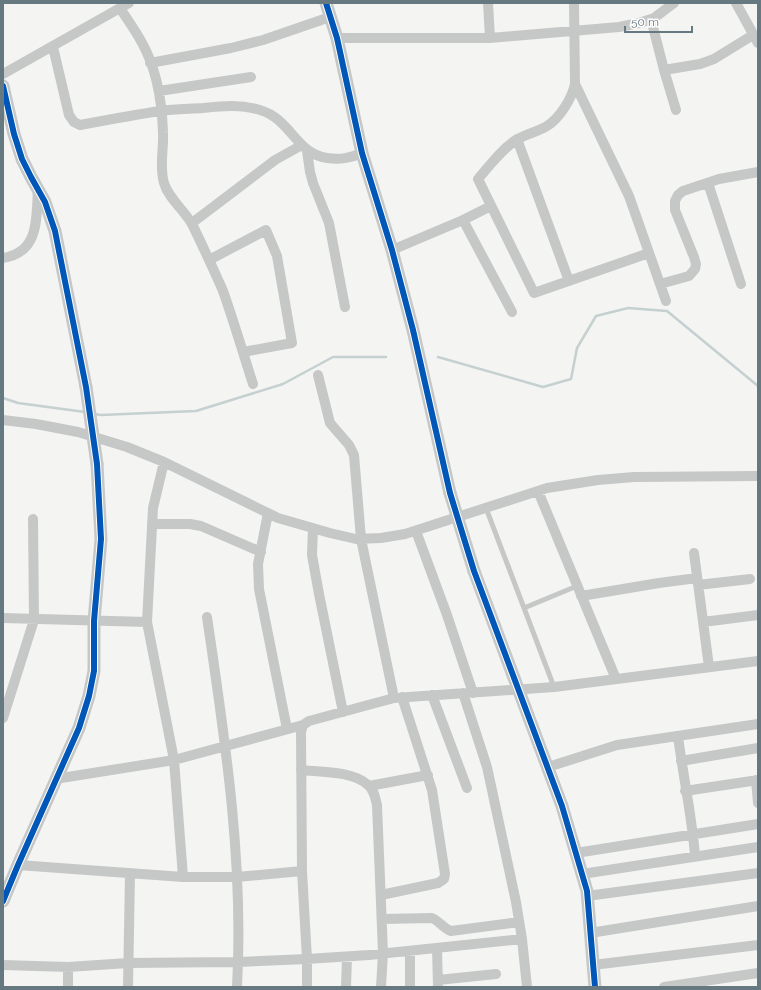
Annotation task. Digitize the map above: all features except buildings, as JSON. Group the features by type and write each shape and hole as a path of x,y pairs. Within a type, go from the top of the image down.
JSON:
{"street":[{"path":"326,3 337,38 362,153 392,250 414,330 450,493 474,571 520,689 562,806 582,874 587,896 595,987"},
{"path":"488,3 490,38"},
{"path":"574,3 576,84 573,94 566,105 548,126 517,139 503,151 478,179 534,293 649,253"},
{"path":"337,38 490,38 619,27 651,19 674,3"},
{"path":"664,70 714,60 756,39 736,3"},
{"path":"3,74 53,47 124,5 142,42 159,91 163,133 161,164 164,183 176,203 192,223 223,291 253,384"},
{"path":"150,63 231,48 263,40 330,17"},
{"path":"651,19 676,110"},
{"path":"53,47 69,115 74,122 80,125 162,111 246,106 261,110 274,116 305,148 317,157 347,159 362,153"},
{"path":"159,91 251,77"},
{"path":"576,84 628,196 666,300"},
{"path":"3,86 14,134 22,159 45,202 55,231 86,387 97,464 102,539 94,621 94,671 89,696 79,728 18,865 8,876 3,901"},
{"path":"517,139 569,281"},
{"path":"192,223 275,160 305,148"},
{"path":"305,148 313,182 329,223 345,307"},
{"path":"660,284 689,276 695,270 696,264 694,257 675,210 675,201 678,195 683,191 732,176 758,172"},
{"path":"708,183 741,284"},
{"path":"3,258 14,256 23,251 30,242 35,227 38,189"},
{"path":"392,250 463,220 491,206"},
{"path":"463,220 512,312"},
{"path":"209,260 266,230 277,256 292,343 242,352"},
{"path":"318,375 330,423 349,445 354,455 361,539 398,698 428,775 432,790 443,856 445,874 444,879 438,883 381,895"},
{"path":"3,420 36,424 78,432 127,447 164,462 278,518 361,539 381,538 416,531 547,488 598,480 634,477 758,476"},
{"path":"164,462 153,508 148,622 174,760 183,877"},
{"path":"538,491 616,679"},
{"path":"268,513 258,564 259,589 287,729"},
{"path":"3,718 34,620 33,518"},
{"path":"152,524 190,524 201,526 261,552"},
{"path":"313,528 312,555 343,712"},
{"path":"416,531 473,692"},
{"path":"694,553 709,667"},
{"path":"581,596 659,582 750,579"},
{"path":"703,622 758,615"},
{"path":"207,617 226,746 237,877 237,987"},
{"path":"3,618 148,622"},
{"path":"55,779 174,760 303,725 309,721 398,698 554,687 758,661"},
{"path":"463,693 487,767 519,922 527,987"},
{"path":"432,695 467,788"},
{"path":"548,767 617,745 758,724"},
{"path":"303,725 301,732 302,872 307,987"},
{"path":"678,736 695,856"},
{"path":"681,761 758,748"},
{"path":"301,770 347,775 362,780 369,786 375,795 377,805 382,919 383,953 381,987"},
{"path":"369,786 428,775"},
{"path":"685,791 757,780 758,803"},
{"path":"576,853 758,824"},
{"path":"582,874 758,847"},
{"path":"18,865 183,877 237,877 302,872"},
{"path":"128,987 130,873"},
{"path":"587,896 758,873"},
{"path":"590,933 758,906"},
{"path":"382,919 432,918 436,919 443,927 451,932 519,922"},
{"path":"3,966 68,967 128,963 307,960 522,939"},
{"path":"593,966 758,945"},
{"path":"437,948 438,984 496,974"},
{"path":"410,951 410,987"},
{"path":"346,987 347,957"},
{"path":"68,967 68,987"},
{"path":"664,987 758,974"}],"lane":[{"path":"486,508 554,687"},
{"path":"524,608 577,586"}],"waterway":[{"path":"438,357 543,387 571,379 577,348 596,316 628,308 667,311 758,386"},
{"path":"94,414 101,415 196,411 283,384 333,357 386,357"},
{"path":"3,398 18,403 85,412"}],"cycle path":[{"path":"326,3 337,38 362,153 392,250 413,330 450,493 474,571 562,806 587,891 595,987"},
{"path":"3,86 14,134 22,159 45,202 55,231 86,387 97,464 101,539 94,621 94,671 89,696 79,728 3,901"}]}
